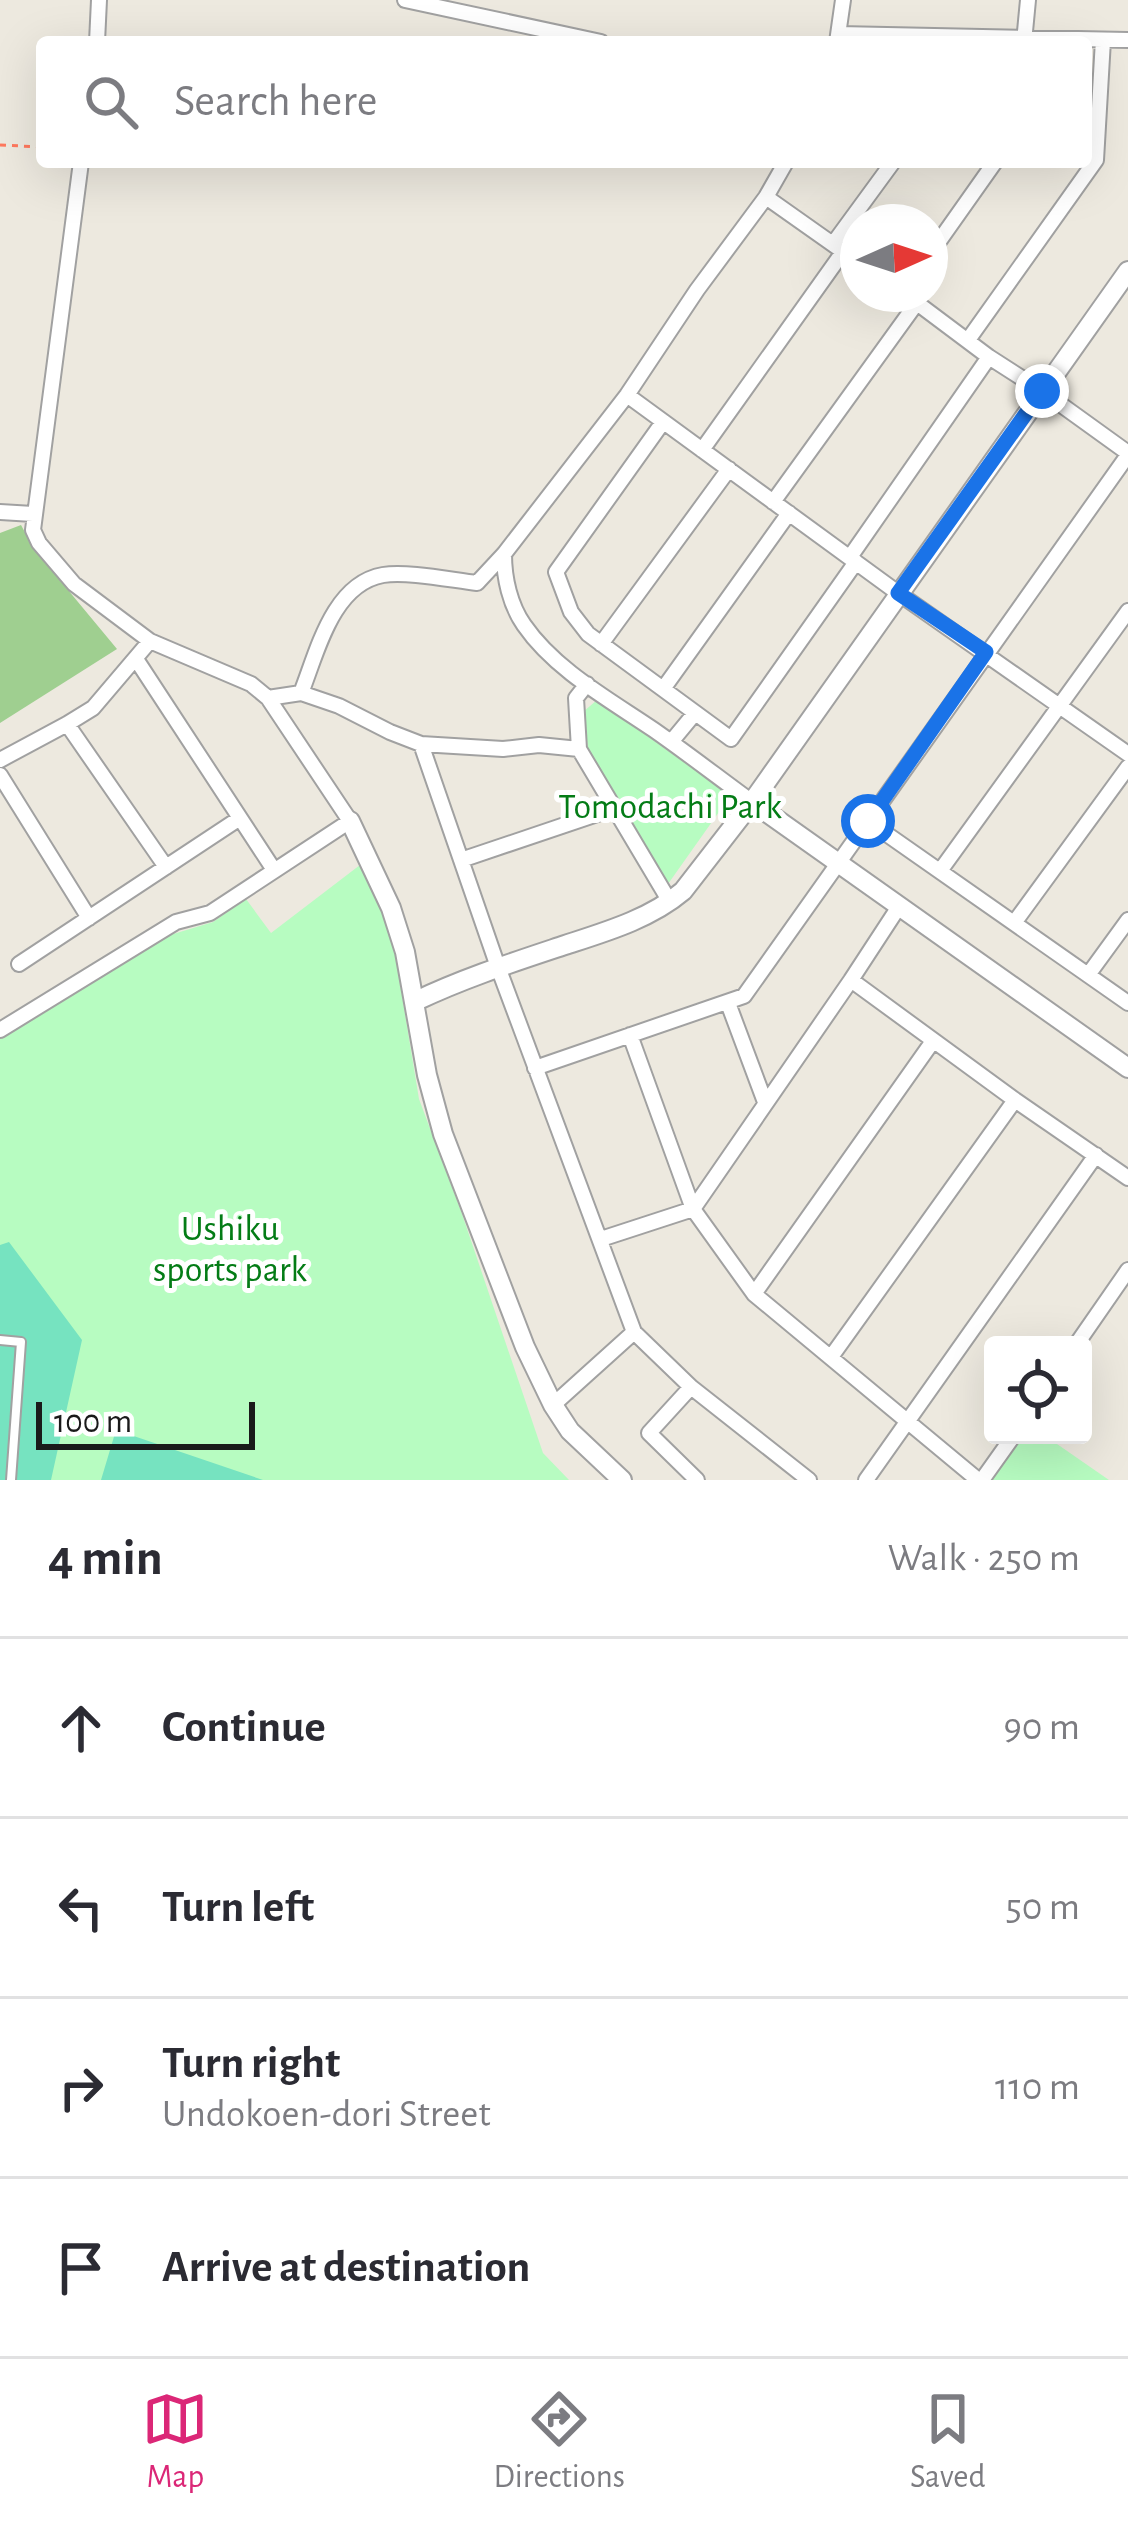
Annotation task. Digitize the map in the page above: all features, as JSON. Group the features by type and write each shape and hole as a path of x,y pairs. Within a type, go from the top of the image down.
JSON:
{"street":[{"path":"97,36 99,0"},
{"path":"405,0 573,36"},
{"path":"838,36 842,0"},
{"path":"1024,36 1028,0"},
{"path":"1092,40 1128,40"},
{"path":"1092,166 1103,40"},
{"path":"80,168 33,530 74,584 150,641 251,684 268,698 350,821 391,908 443,1134 506,1301 553,1405 570,1431 622,1480"},
{"path":"301,693 332,616 369,579 386,574 477,583 504,554 627,395 783,168"},
{"path":"702,450 889,168"},
{"path":"948,229 991,168"},
{"path":"968,340 1090,168"},
{"path":"766,197 838,248"},
{"path":"416,1001 670,902 696,877 1128,271"},
{"path":"773,502 901,312"},
{"path":"535,1068 744,996 1128,454 928,312"},
{"path":"663,422 556,572 571,612 587,634 731,739 988,357"},
{"path":"627,395 1128,754"},
{"path":"601,644 728,470"},
{"path":"0,512 33,514"},
{"path":"663,689 789,513"},
{"path":"504,554 508,590 524,626 553,657 1128,1068"},
{"path":"940,871 1128,611"},
{"path":"0,760 92,708 150,641"},
{"path":"136,659 274,870"},
{"path":"587,684 576,698 579,748 670,902"},
{"path":"268,698 301,693 421,744 579,748"},
{"path":"671,742 695,712"},
{"path":"68,724 166,867"},
{"path":"421,744 634,1332 691,1387 809,1480"},
{"path":"1014,923 1128,767"},
{"path":"0,775 89,918"},
{"path":"461,860 614,808"},
{"path":"20,964 240,818"},
{"path":"0,1030 176,922 210,913 350,821"},
{"path":"868,821 1128,1003"},
{"path":"601,1240 693,1209 900,905"},
{"path":"1088,975 1128,920"},
{"path":"851,980 1128,1178"},
{"path":"728,1003 765,1102"},
{"path":"630,1035 693,1209 754,1294 908,1424 957,1473 980,1480 1007,1444"},
{"path":"754,1294 933,1041"},
{"path":"831,1357 1015,1100"},
{"path":"866,1480 1096,1155"},
{"path":"1082,1336 1128,1270"},
{"path":"553,1405 634,1332"},
{"path":"691,1387 650,1433 698,1480"}],"lane":[{"path":"0,1340 21,1342 11,1480"},
{"path":"0,1407 16,1408"}],"path":[{"path":"0,145 36,147"}],"green space":[{"path":"21,525 34,549 117,649 0,723 0,533"},
{"name":"Tomodachi Park","path":"597,700 723,790 726,802 668,884 588,748 583,712"},
{"name":"Ushiku sports park","path":"360,865 393,941 419,1099 543,1453 569,1480 0,1480 0,1038 170,935 213,922 246,899 271,933"},
{"path":"9,1242 82,1340 51,1480 0,1480 0,1245"},
{"path":"116,1430 263,1480 101,1480"},
{"path":"1014,1444 1057,1444 1109,1480 988,1480"}],"route":[{"path":"868,821 986,652 898,593 1042,391"}]}
